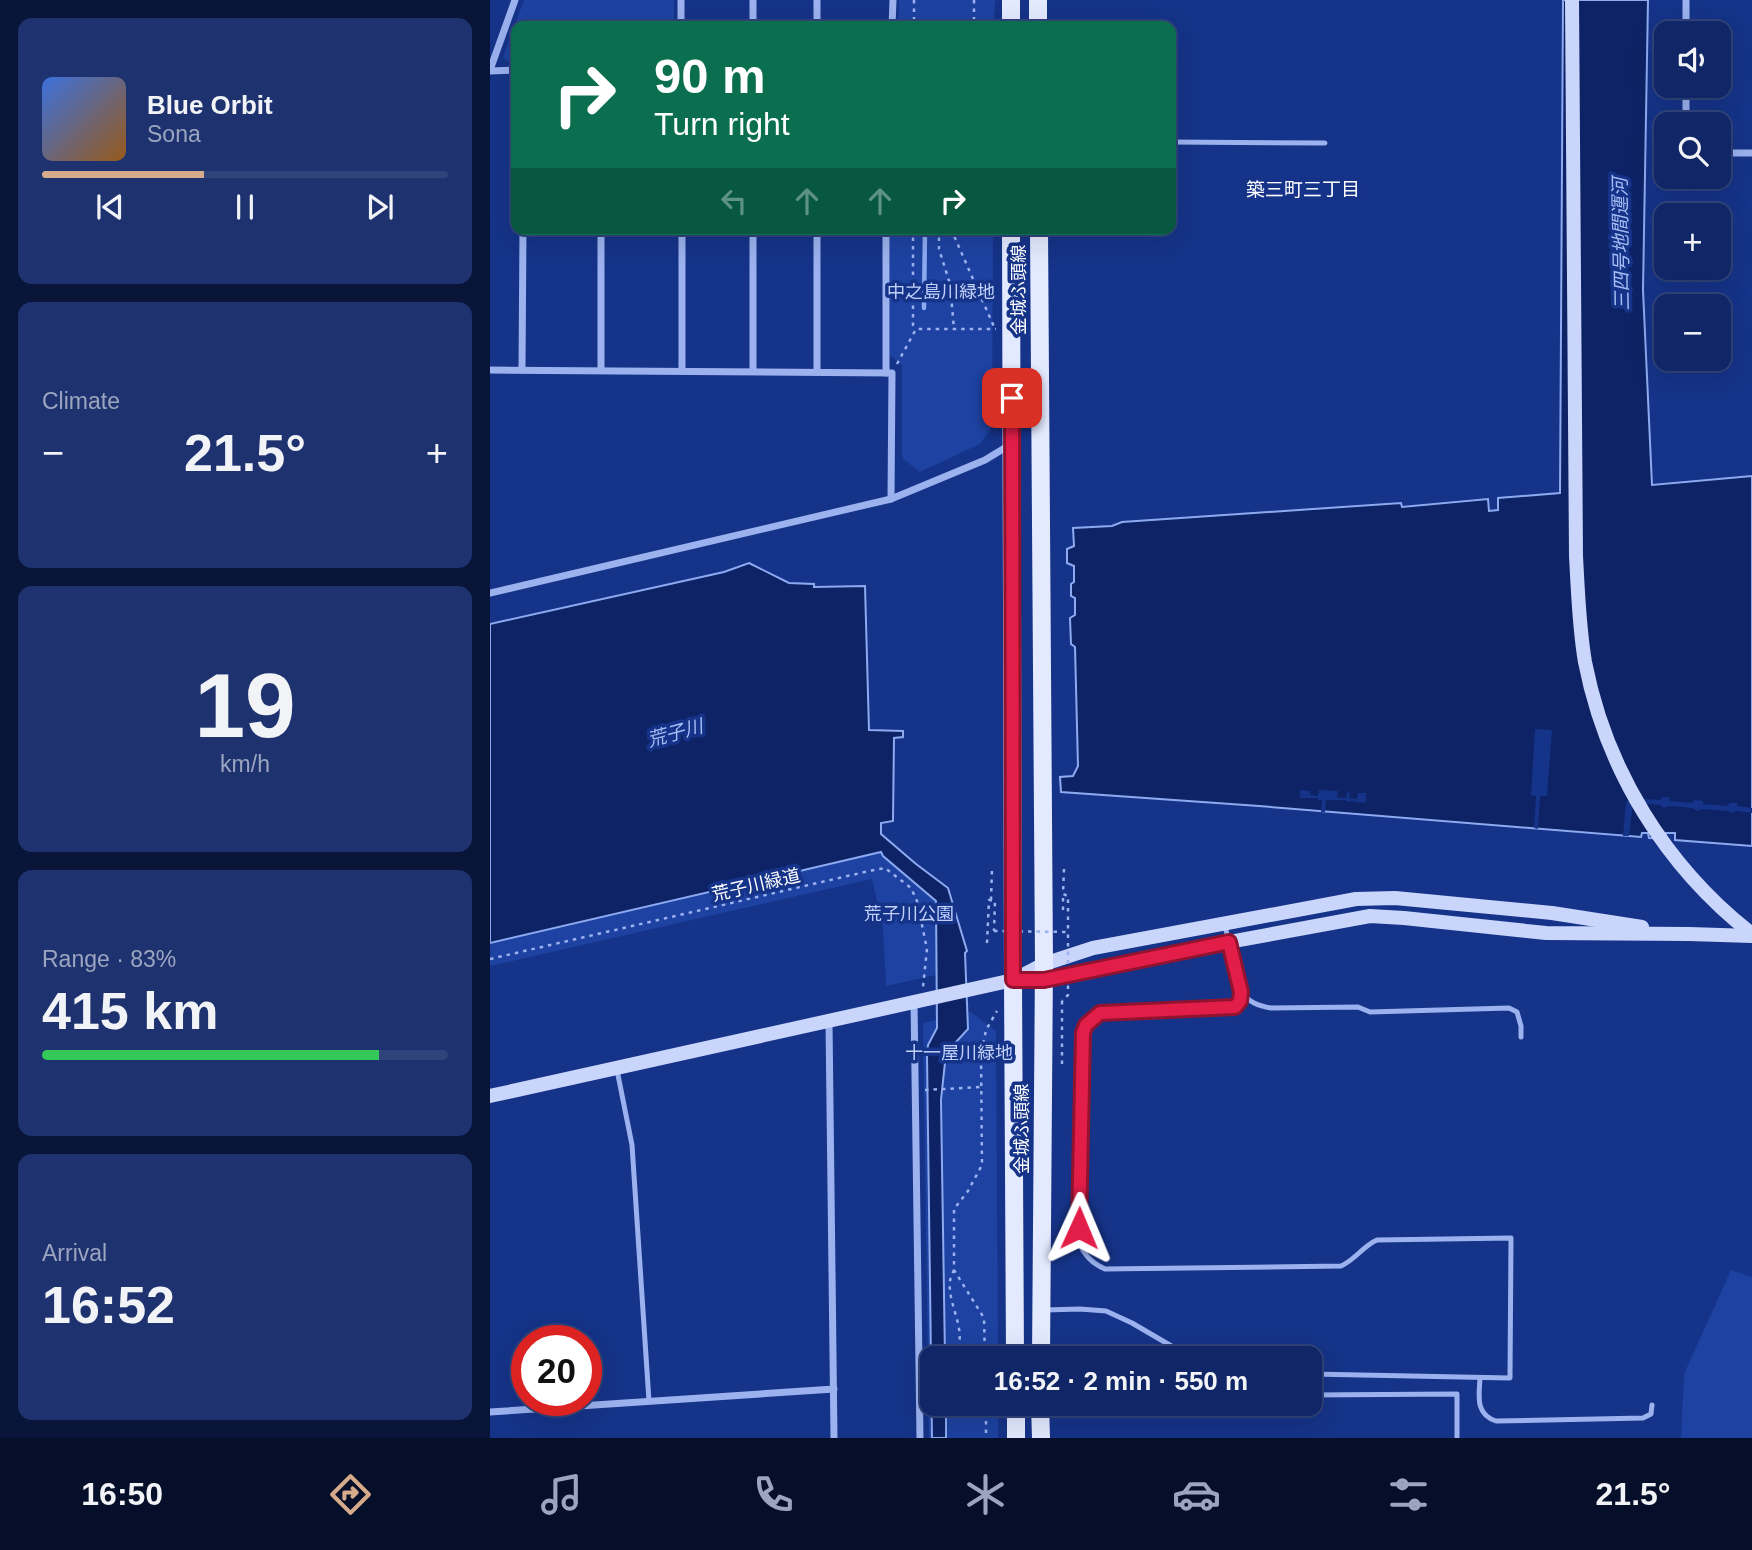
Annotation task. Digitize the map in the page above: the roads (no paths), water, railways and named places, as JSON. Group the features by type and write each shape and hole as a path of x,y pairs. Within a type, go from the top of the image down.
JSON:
{"main road":[{"path":"1011,0 1011,21"},
{"path":"1038,0 1038,21"},
{"name":"金城ふ頭線","path":"1011,235 1003,329 1012,444 1015,1346"},
{"name":"金城ふ頭線","path":"1039,235 1044,972 1041,1346"},
{"path":"1016,1416 1016,1438"},
{"path":"1040,1416 1041,1438"}],"street":[{"path":"511,70 490,71 515,0"},
{"path":"681,0 681,21"},
{"path":"752,21 753,0"},
{"path":"817,0 817,21"},
{"path":"892,21 893,0"},
{"path":"1572,0 1576,556 1579,621 1585,662 1607,737 1627,783 1660,839 1701,889 1752,935"},
{"path":"1686,0 1686,21"},
{"path":"1731,153 1752,153"},
{"path":"522,369 523,235"},
{"path":"601,235 601,370"},
{"path":"682,235 682,371"},
{"path":"752,235 753,371"},
{"path":"817,235 817,372"},
{"path":"886,235 891,499"},
{"path":"490,370 889,373"},
{"path":"490,593 891,499 985,460 1012,444"},
{"path":"1044,972 1093,948 1356,899 1395,898 1552,913 1689,934"},
{"path":"490,1096 1044,972 1370,916 1546,933 1752,935"},
{"path":"920,1438 923,1000"},
{"path":"829,1021 834,1438"},
{"path":"490,1412 834,1389"}],"lane":[{"path":"1176,142 1325,143"},
{"path":"1225,924 1241,992 1240,1001 1235,1007 1100,1013 1086,1025 1083,1033 1079,1243 1085,1256 1105,1269 1341,1266 1377,1240 1511,1238 1510,1378 1322,1374"},
{"path":"1241,992 1258,1006 1271,1007 1358,1007 1370,1012 1509,1008 1517,1012 1521,1037"},
{"path":"617,1068 632,1145 649,1401"},
{"path":"1042,1310 1106,1311 1171,1346"},
{"path":"1480,1378 1479,1407 1489,1419 1496,1421 1643,1418 1651,1414 1652,1405"},
{"path":"1322,1395 1457,1394 1457,1438"}],"water":[{"name":"三四号地間運河","path":"1563,0 1648,0 1643,290 1652,485 1752,476 1752,846 1675,840 1675,833 1666,833 1665,839 1649,838 1648,833 1642,833 1641,837 1061,792 1060,777 1073,776 1078,766 1075,647 1071,644 1070,618 1075,615 1075,598 1071,596 1074,566 1067,563 1067,549 1074,546 1073,528 1112,526 1122,522 1401,503 1402,507 1488,499 1489,511 1498,510 1498,498 1560,493"},
{"name":"荒子川","path":"749,563 789,583 814,584 814,587 865,586 869,730 903,731 903,737 894,738 893,821 881,823 881,834 948,888 967,951 968,1029 946,1053 941,1100 945,1346 931,1346 927,1055 928,1045 937,1028 936,901 881,852 490,943 490,624 724,572"},
{"path":"932,1416 946,1416 946,1438 932,1438"}],"waterway":[{"path":"924,308 925,235"}],"district":[{"name":"築三町三丁目","path":"1303,189"}],"park label":[{"name":"中之島川緑地","path":"941,292"},
{"name":"荒子川公園","path":"909,914"},
{"name":"十一屋川緑地","path":"959,1053"}]}
